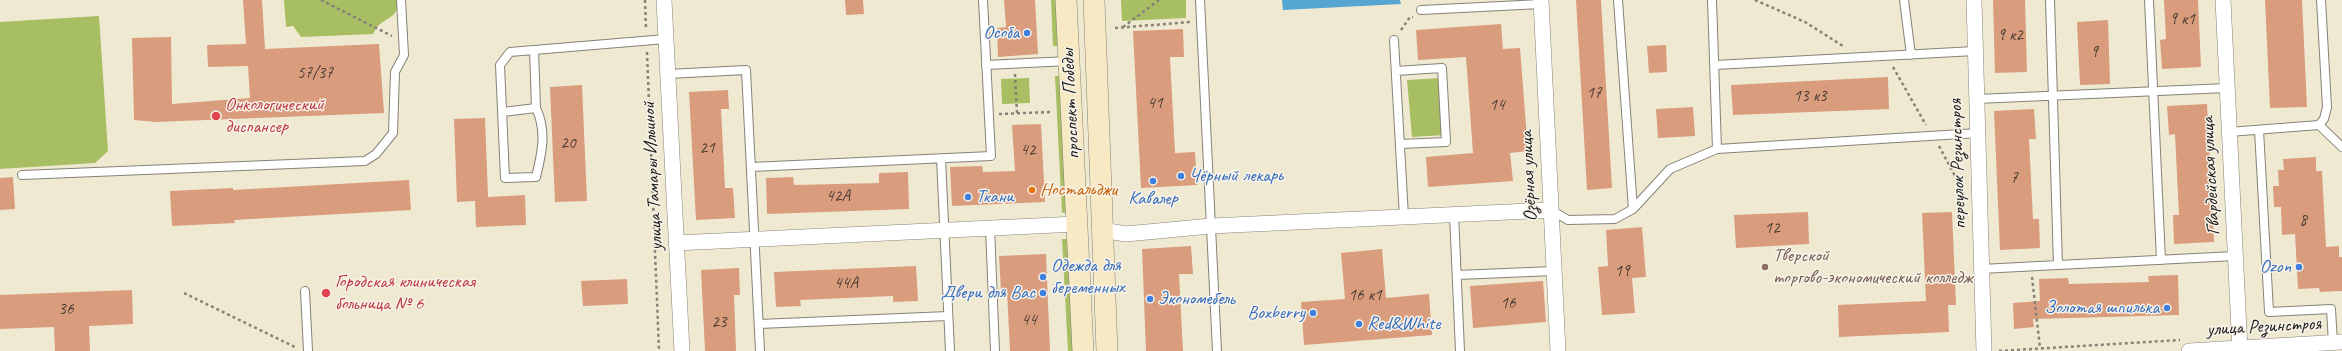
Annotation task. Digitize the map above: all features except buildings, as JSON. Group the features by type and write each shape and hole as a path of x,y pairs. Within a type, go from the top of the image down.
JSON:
{"main road":[{"name":"проспект Победы","path":"1066,0 1083,351"},
{"name":"проспект Победы","path":"1094,0 1107,351"}],"street":[{"name":"улица Тамары Ильиной","path":"664,0 682,351"},
{"name":"переулок Резинстроя","path":"1974,0 1984,351"},
{"name":"Гвардейская улица","path":"2223,0 2240,350"},
{"name":"Озёрная улица","path":"1541,2 1558,351"},
{"path":"1102,230 1126,234 1211,226 1551,210"},
{"path":"676,243 1077,224"},
{"name":"улица Резинстроя","path":"2186,345 2240,350 2337,343"}],"lane":[{"path":"22,175 364,162 376,154 393,133 395,72 404,55 401,0"},
{"path":"751,168 991,156 983,0"},
{"path":"1200,0 1217,351"},
{"path":"1618,0 1633,209"},
{"path":"1712,0 1717,148"},
{"path":"1904,0 1911,55"},
{"path":"2050,0 2058,265"},
{"path":"2149,0 2161,260"},
{"path":"2229,132 2319,125 2324,119 2327,107 2321,0"},
{"path":"1421,10 1541,2"},
{"path":"534,50 536,108 541,119 543,147 536,177 505,178 500,66 510,52 534,50 646,41 666,39"},
{"path":"1394,40 1404,217"},
{"path":"1715,65 1975,51"},
{"path":"986,65 1069,61"},
{"path":"1396,71 1442,68 1446,142 1400,144"},
{"path":"668,74 746,70 760,351"},
{"path":"1977,99 2227,88"},
{"path":"503,112 536,108"},
{"path":"2319,125 2342,147"},
{"path":"2259,130 2269,312 2331,309 2337,343"},
{"path":"1551,210 1568,220 1615,219 1633,209 1670,169 1717,148 1978,133"},
{"path":"941,158 950,351"},
{"path":"1454,214 1460,351"},
{"path":"990,228 996,351"},
{"path":"1981,269 2031,265 2235,256"},
{"path":"1457,275 1554,271"},
{"path":"305,291 308,351"},
{"path":"759,324 948,316"}],"path":[{"path":"321,0 403,42"},
{"path":"645,0 659,351"},
{"path":"1123,28 1159,0"},
{"path":"1755,0 1805,22 1860,57"},
{"path":"1115,28 1201,21"},
{"path":"1015,64 1018,113"},
{"path":"989,115 1052,112"},
{"path":"2031,265 2040,348"},
{"path":"184,294 303,351"},
{"path":"1997,351 2040,348 2186,345"}],"green space":[{"path":"284,0 398,0 398,5 394,15 379,25 373,34 301,37 293,26 286,27"},
{"path":"1051,0 1058,0 1061,46 1053,46"},
{"path":"1121,0 1186,0 1186,18 1122,21"},
{"path":"99,16 108,151 95,163 0,169 0,22"},
{"path":"1055,76 1062,76 1069,212 1062,213"},
{"path":"1029,78 1030,103 1002,104 1001,79"},
{"path":"1441,78 1445,135 1412,137 1407,80"},
{"path":"1062,239 1070,239 1075,351 1068,351"}],"water":[{"path":"1282,0 1400,0 1401,4 1283,10"}],"place":[{"name":"Особа","path":"1027,33"},
{"name":"Онкологический диспансер","path":"216,116"},
{"name":"Чёрный лекарь","path":"1181,176"},
{"name":"Кавалер","path":"1153,181"},
{"name":"Ностальджи","path":"1032,190"},
{"name":"Ткани","path":"968,197"},
{"name":"Тверской торгово-экономический колледж","path":"1765,267"},
{"name":"Ozon","path":"2299,267"},
{"name":"Одежда для беременных","path":"1043,277"},
{"name":"Городская клиническая больница № 6","path":"326,293"},
{"name":"Двери для Вас","path":"1043,293"},
{"name":"Экономебель","path":"1150,299"},
{"name":"Золотая шпилька","path":"2167,308"},
{"name":"Boxberry","path":"1313,313"},
{"name":"Red&White","path":"1359,324"}]}
